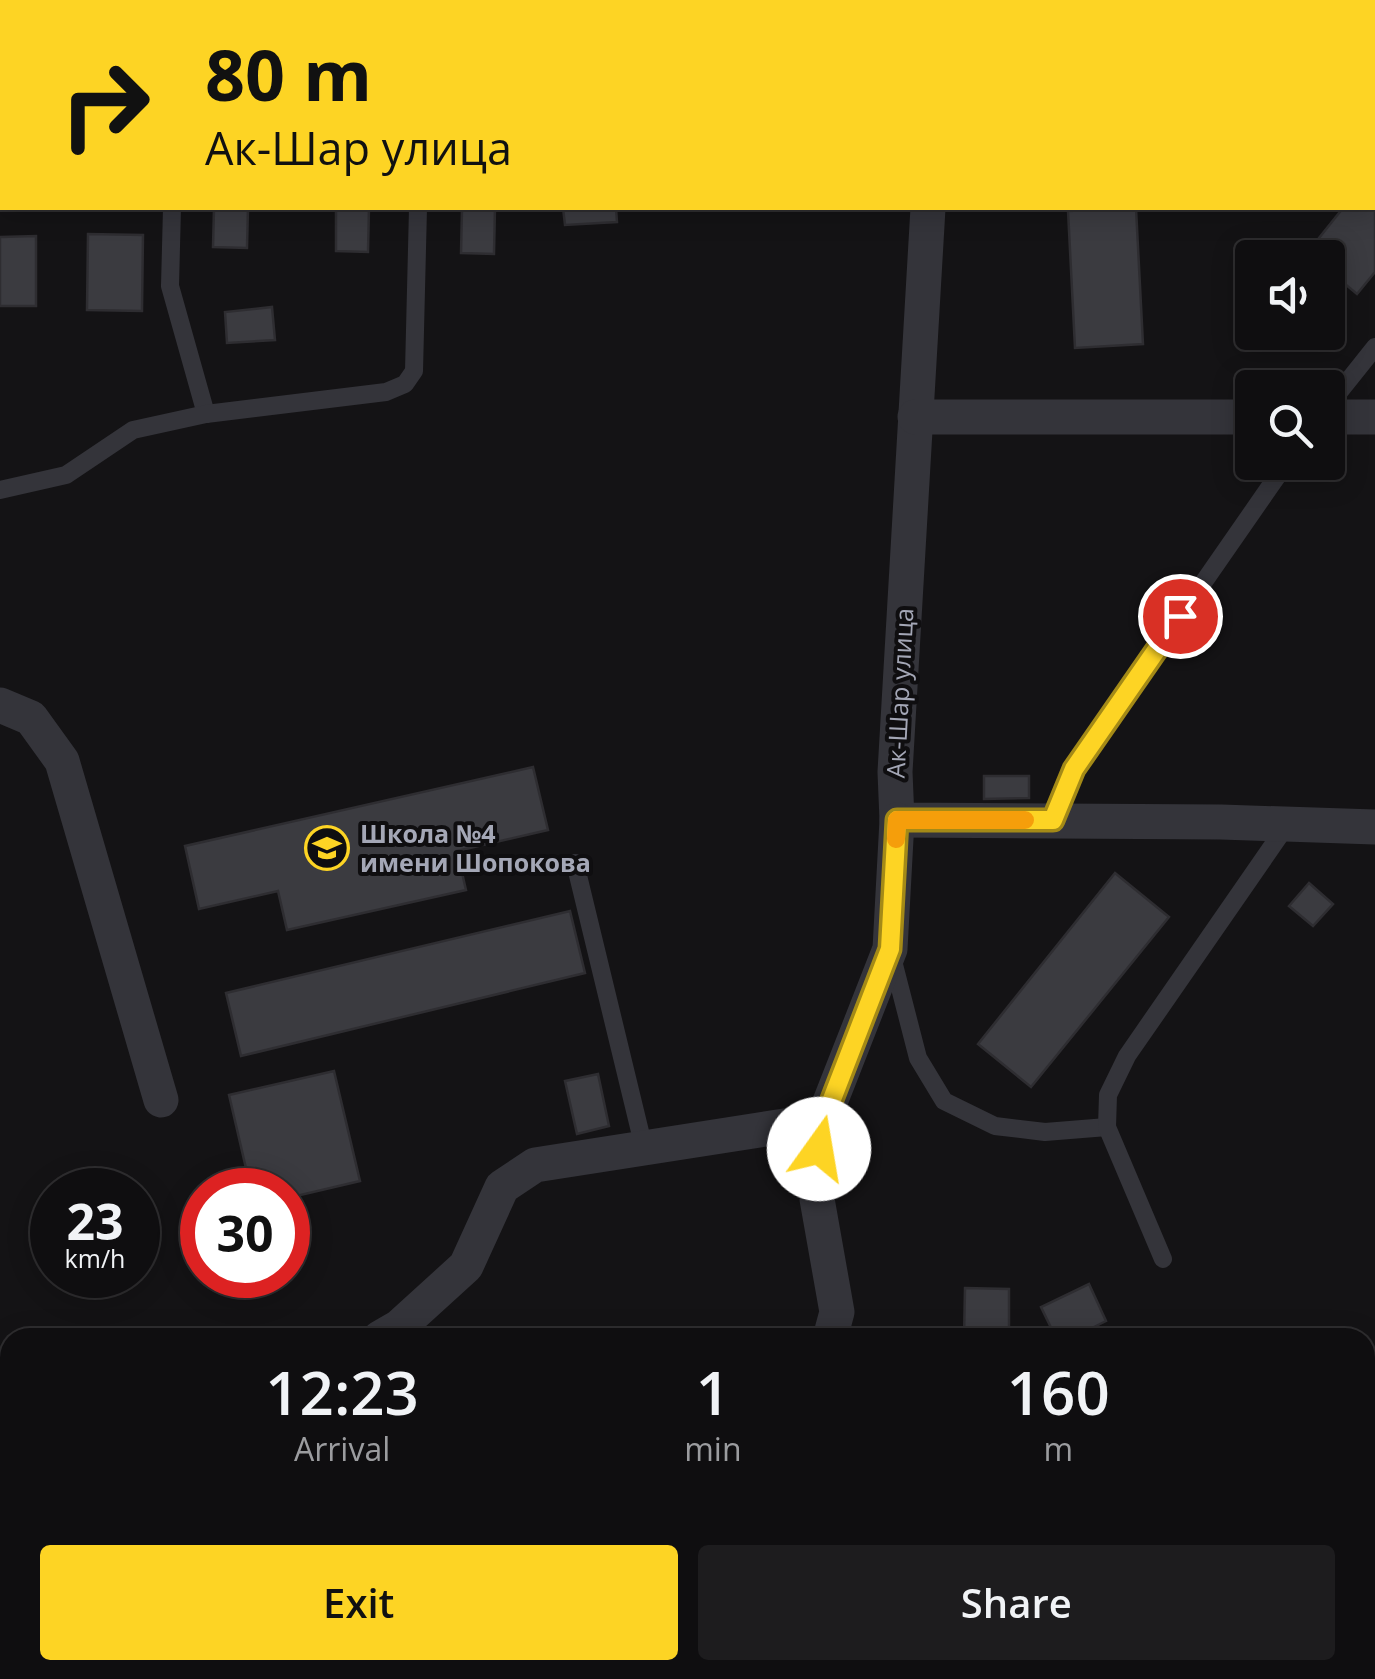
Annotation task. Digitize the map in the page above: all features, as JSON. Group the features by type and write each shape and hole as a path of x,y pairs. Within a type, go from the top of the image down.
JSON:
{"street":[{"name":"Ак-Шар улица","path":"841,1328 817,1199 824,1120 890,949 897,820 895,772 928,210"},
{"path":"916,417 1235,417"},
{"path":"1345,417 1375,417"},
{"path":"0,685 15,711 62,762 160,1100"},
{"path":"897,820 1375,827"},
{"path":"397,1328 466,1266 502,1187 534,1165 824,1120"}],"lane":[{"path":"172,210 170,286 206,414"},
{"path":"0,490 66,476 133,430 206,414 386,392 405,384 414,371 418,210"},
{"path":"1345,385 1375,347"},
{"path":"1053,820 1074,769 1275,480"},
{"path":"1163,1259 1108,1126 1108,1095 1127,1056 1287,824"},
{"path":"575,863 644,1148"},
{"path":"890,949 918,1058 944,1102 995,1126 1044,1132 1108,1126"}],"building":[{"path":"214,210 248,210 247,248 213,247"},
{"path":"336,210 369,210 368,252 336,251"},
{"path":"462,210 495,210 494,254 461,253"},
{"path":"563,210 616,210 617,222 565,225"},
{"path":"1136,210 1143,344 1075,348 1068,211"},
{"path":"1341,210 1375,210 1375,272 1357,294 1345,284 1345,240 1317,240"},
{"path":"88,234 143,235 142,311 87,310"},
{"path":"36,236 36,306 0,306 0,237"},
{"path":"272,307 275,340 227,343 225,312"},
{"name":"Школа №4 имени Шопокова","path":"533,767 548,830 457,851 466,890 287,930 278,891 199,909 185,846"},
{"path":"984,776 1029,776 1029,798 984,799"},
{"path":"1115,873 1169,917 1031,1087 978,1044"},
{"path":"1309,883 1333,904 1313,926 1289,906"},
{"path":"570,911 585,973 241,1056 226,993"},
{"path":"334,1071 360,1181 310,1193 310,1168 246,1168 229,1095"},
{"path":"598,1074 609,1126 577,1134 565,1081"},
{"path":"1089,1284 1106,1321 1092,1328 1051,1328 1041,1307"},
{"path":"965,1288 1009,1289 1009,1328 964,1328"}],"slow traffic":[{"path":"896,839 897,820 1025,820"}],"place":[{"name":"Школа №4 имени Шопокова","path":"327,848"}],"route":[{"path":"819,1149 824,1120 890,949 897,820 1053,820 1074,769 1180,616"}]}
